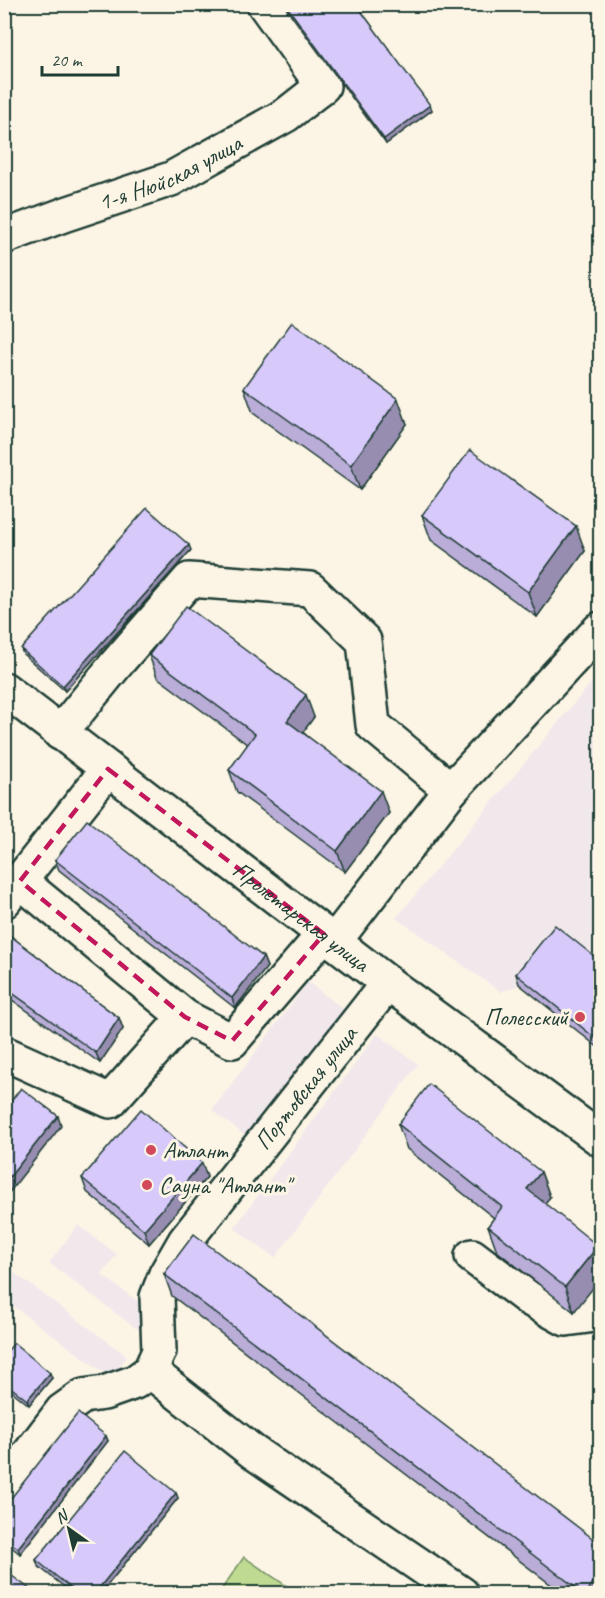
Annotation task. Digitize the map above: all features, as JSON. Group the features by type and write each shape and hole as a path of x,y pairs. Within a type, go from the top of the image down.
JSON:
{"street":[{"name":"1-я Нюйская улица","path":"4,237 171,179 286,115 323,86 264,4"},
{"path":"60,733 189,580 310,589 363,642 373,725 451,790"},
{"path":"108,769 12,891 185,1017 232,1041 329,938 451,790 600,629"},
{"name":"Пролетарская улица","path":"4,689 388,983 600,1139"},
{"name":"Портовская улица","path":"150,1371 159,1351 157,1297 166,1274 185,1241 388,983"},
{"path":"4,1053 110,1101 185,1017"},
{"path":"472,1256 528,1298 566,1319 588,1316 600,1304"},
{"path":"4,1487 62,1411 83,1396 104,1393 135,1383 150,1371 253,1452 462,1593"}],"highlighted area":[{"path":"108,769 324,934 232,1041 185,1017 20,881"}],"shaded area":[{"path":"600,672 600,968 558,935 519,985 501,992 396,918"},
{"path":"308,982 350,1014 252,1141 212,1110"},
{"path":"377,1034 418,1064 275,1258 234,1228"},
{"path":"78,1225 117,1254 102,1275 151,1311 137,1329 49,1263"},
{"path":"13,1272 127,1356 111,1378 5,1300 5,1283"}],"green space":[{"path":"244,1557 297,1593 219,1593"}],"building":[{"path":"285,4 356,4 430,105 384,139"},
{"path":"292,322 398,399 351,465 244,388"},
{"path":"470,450 576,526 528,592 422,515"},
{"path":"147,508 189,545 63,686 21,649"},
{"path":"186,606 306,695 287,721 381,791 337,851 229,770 255,734 149,655"},
{"path":"87,820 263,957 232,998 55,860"},
{"name":"Полесский","path":"555,925 600,961 600,1042 516,974"},
{"path":"4,931 119,1018 96,1053 4,987"},
{"path":"429,1084 541,1172 527,1189 598,1246 565,1287 488,1226 502,1207 398,1124"},
{"path":"21,1088 58,1116 4,1184 4,1110"},
{"name":"Сауна \"Атлант\"","path":"141,1109 202,1163 144,1230 82,1178"},
{"path":"194,1234 600,1544 600,1574 585,1593 164,1274"},
{"path":"14,1343 50,1373 27,1400 4,1382 4,1355"},
{"path":"78,1413 106,1436 18,1548 4,1538 4,1507"},
{"path":"125,1451 176,1493 95,1593 77,1593 36,1560"},
{"path":"4,1570 35,1593 4,1593"}],"place":[{"name":"Полесский","path":"580,1017"},
{"name":"Атлант","path":"151,1150"},
{"name":"Сауна \"Атлант\"","path":"147,1185"}]}
